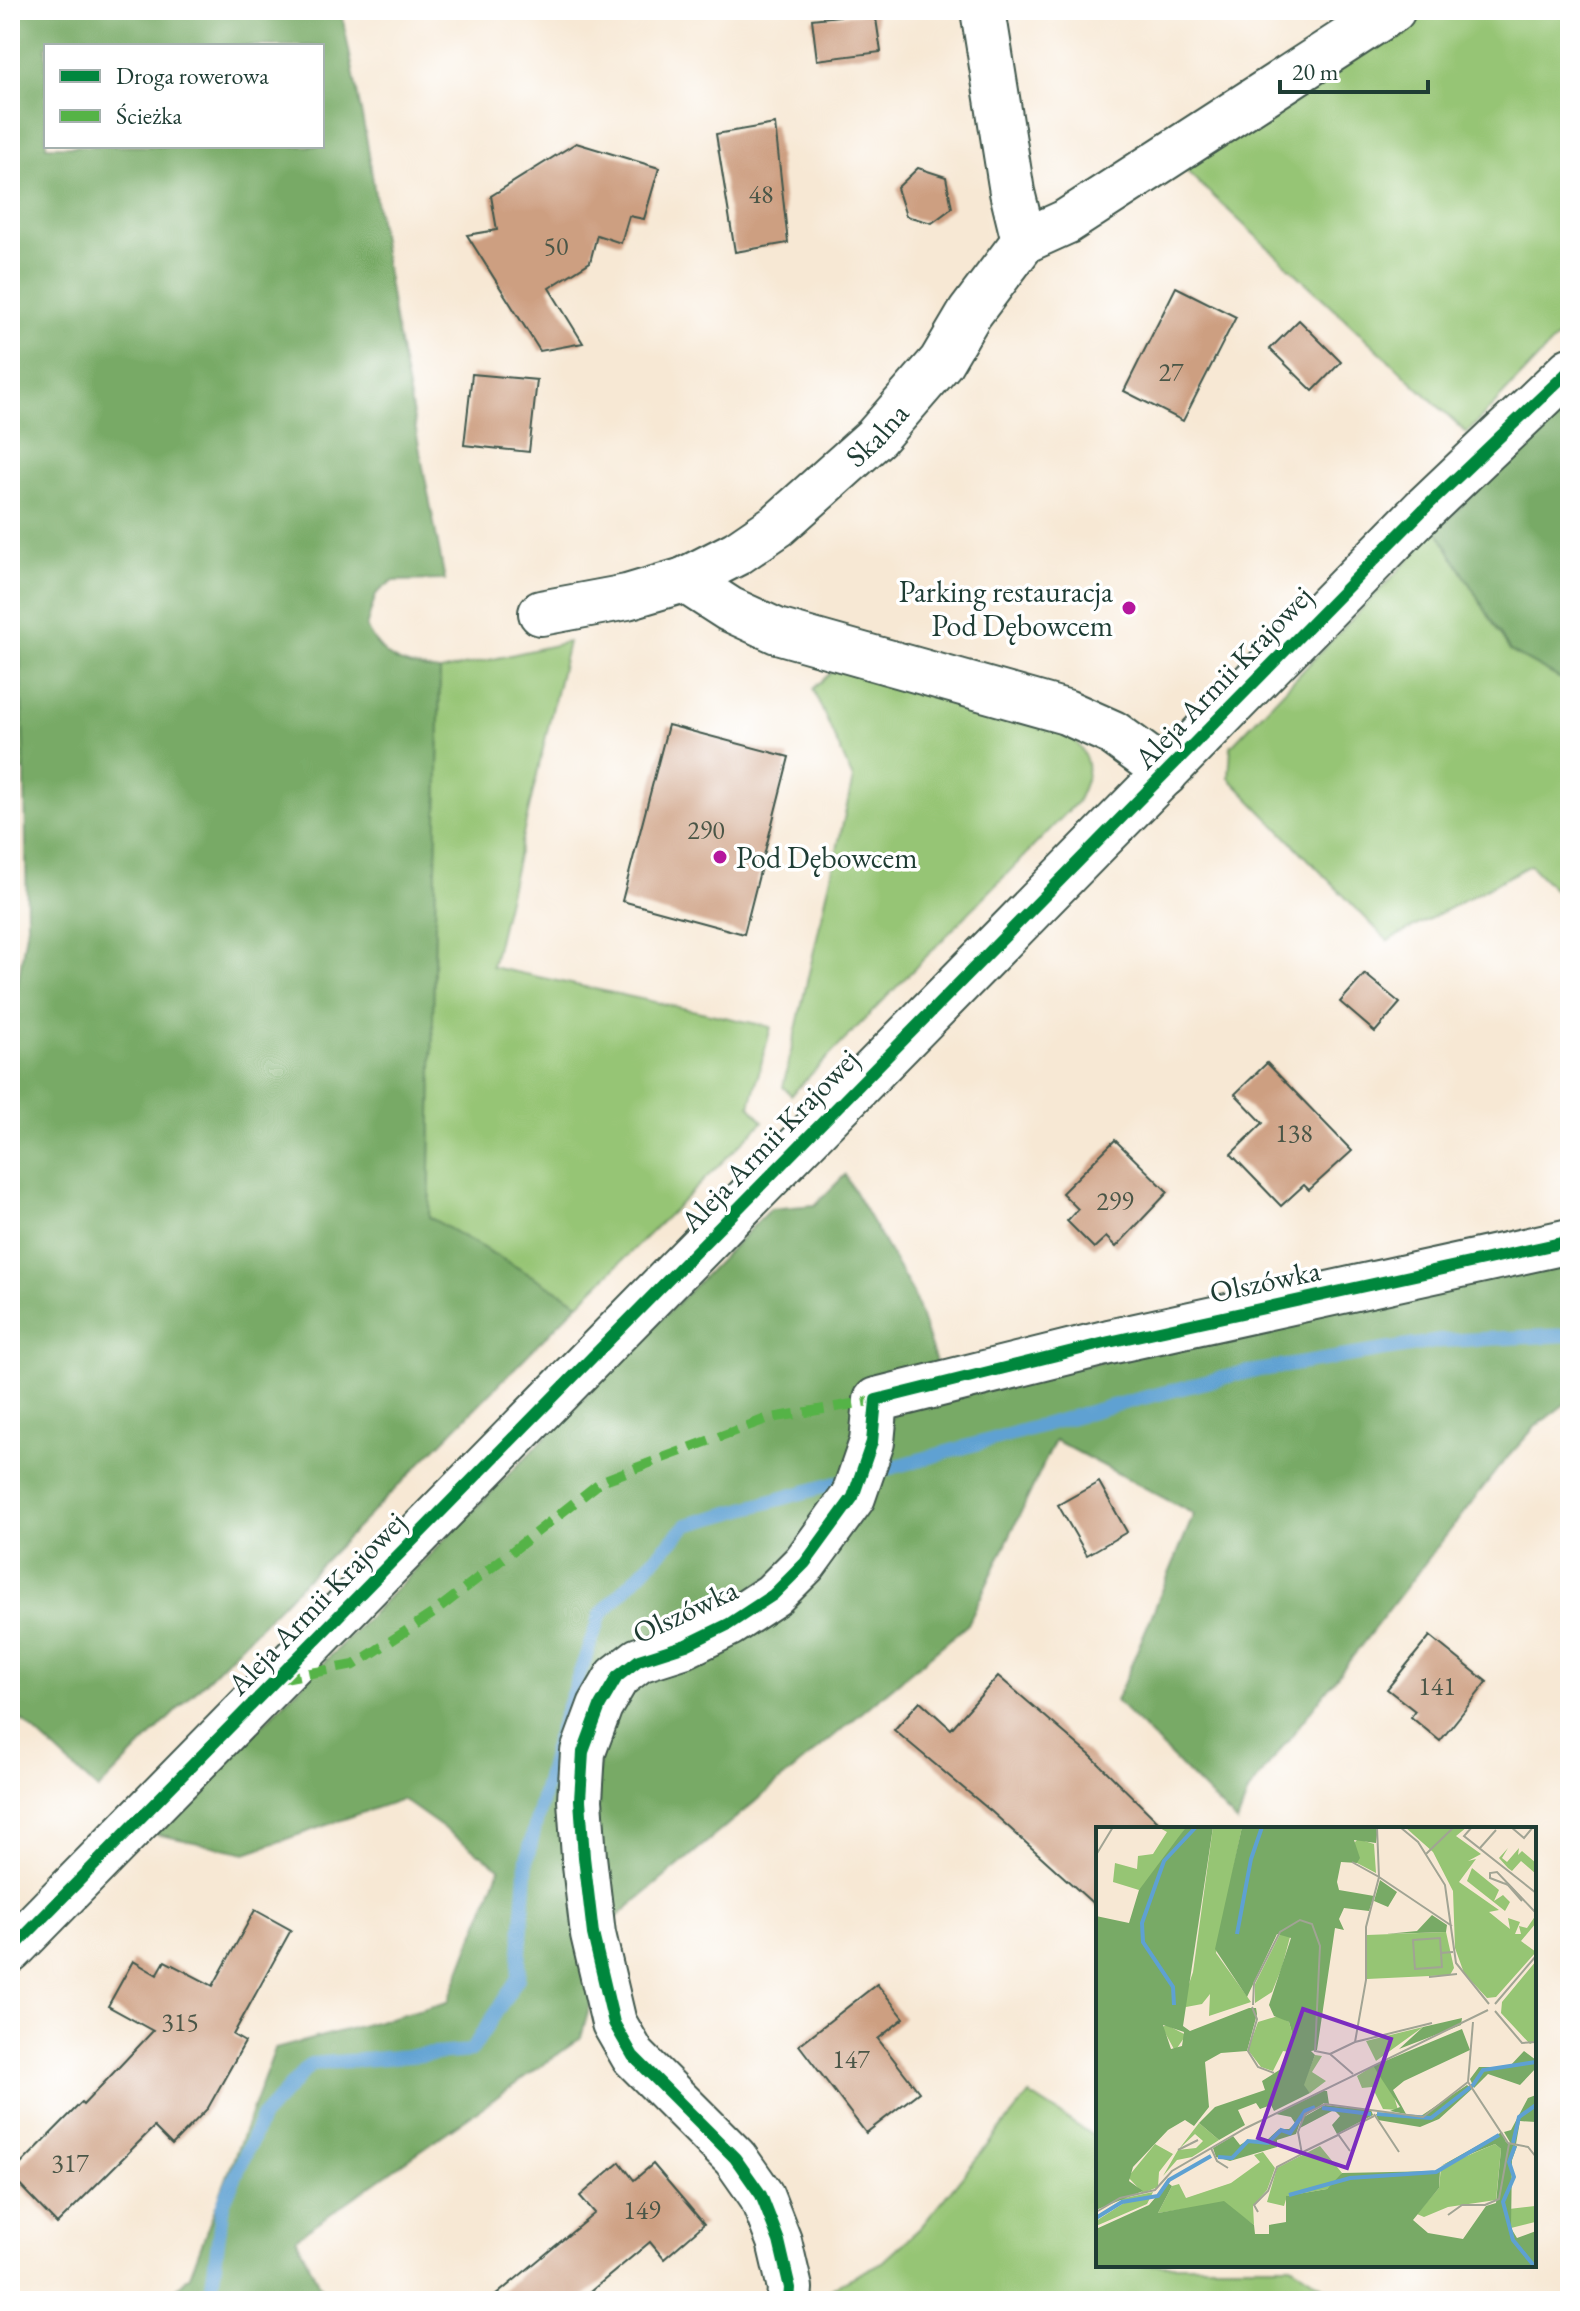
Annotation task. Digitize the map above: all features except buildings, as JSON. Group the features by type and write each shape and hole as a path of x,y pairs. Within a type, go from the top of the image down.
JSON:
{"street":[{"path":"983,10 1012,192 1024,241"},
{"name":"Skalna","path":"541,613 627,597 684,580 737,553 778,525 876,437 941,362 970,313 1024,241 1066,222 1393,10"},
{"name":"Aleja Armii Krajowej","path":"10,1951 1423,510 1570,370"},
{"path":"684,580 729,609 777,631 1066,712 1113,733 1165,774"},
{"name":"Olszówka","path":"789,2301 790,2288 779,2241 761,2195 735,2158 633,2056 614,2023 593,1934 580,1800 583,1752 600,1706 617,1677 639,1660 686,1645 729,1624 773,1595 805,1563 853,1497 872,1442 876,1400 1109,1342 1570,1241"}],"green space":[{"path":"10,10 341,10 367,142 393,312 445,580 392,581 376,594 366,627 380,648 396,660 440,671 429,1217 579,1303 98,1790 22,1720 10,1729 10,1034 27,925 25,770 17,585 10,548"},
{"path":"1427,10 1570,10 1570,324 1467,433 1182,167"},
{"path":"1570,400 1570,684 1510,651 1437,530"},
{"path":"1437,530 1510,651 1570,684 1570,905 1530,865 1388,941 1229,778 1231,746"},
{"path":"10,548 17,585 25,770 10,770"},
{"path":"568,642 492,967 771,1027 750,1106 763,1122 579,1303 429,1217 440,671"},
{"path":"837,667 1065,727 1080,746 1087,770 1077,802 791,1095 783,1087 853,779 813,689"},
{"path":"845,1175 913,1293 940,1375 860,1445 797,1557 589,1703 593,1994 581,2038 296,2238 327,2301 164,2301 190,2275 275,2049 448,2002 500,1868 402,1799 246,1853 155,1834 770,1209 815,1205"},
{"path":"1570,1255 1570,1400 1535,1427 1499,1467 1248,1793 1237,1823 1116,1701 1194,1514 1055,1440 968,1624 606,1926 592,1798 611,1710 629,1686 732,1638 888,1410"},
{"path":"1029,2094 1096,2138 1096,2267 1294,2267 1346,2301 815,2301 839,2284 883,2262 921,2227"}],"waterway":[{"name":"Olszówka","path":"210,2301 223,2204 262,2117 311,2064 471,2051 518,1978 527,1859 558,1734 601,1614 687,1525 1104,1408 1237,1374 1440,1341 1570,1335"}],"marked path":[{"path":"279,1679 354,1665 432,1614 602,1481 766,1419 876,1400"}],"cycle path":[{"path":"10,1951 1423,510 1570,370"},
{"path":"789,2301 790,2288 779,2241 761,2195 735,2158 633,2056 614,2023 593,1934 580,1800 583,1752 600,1706 617,1677 639,1660 686,1645 729,1624 773,1595 805,1563 853,1497 872,1442 876,1400 1109,1342 1570,1241"}],"place":[{"name":"Parking restauracja Pod Dębowcem","path":"1129,608"},
{"name":"Pod Dębowcem","path":"720,857"}]}
